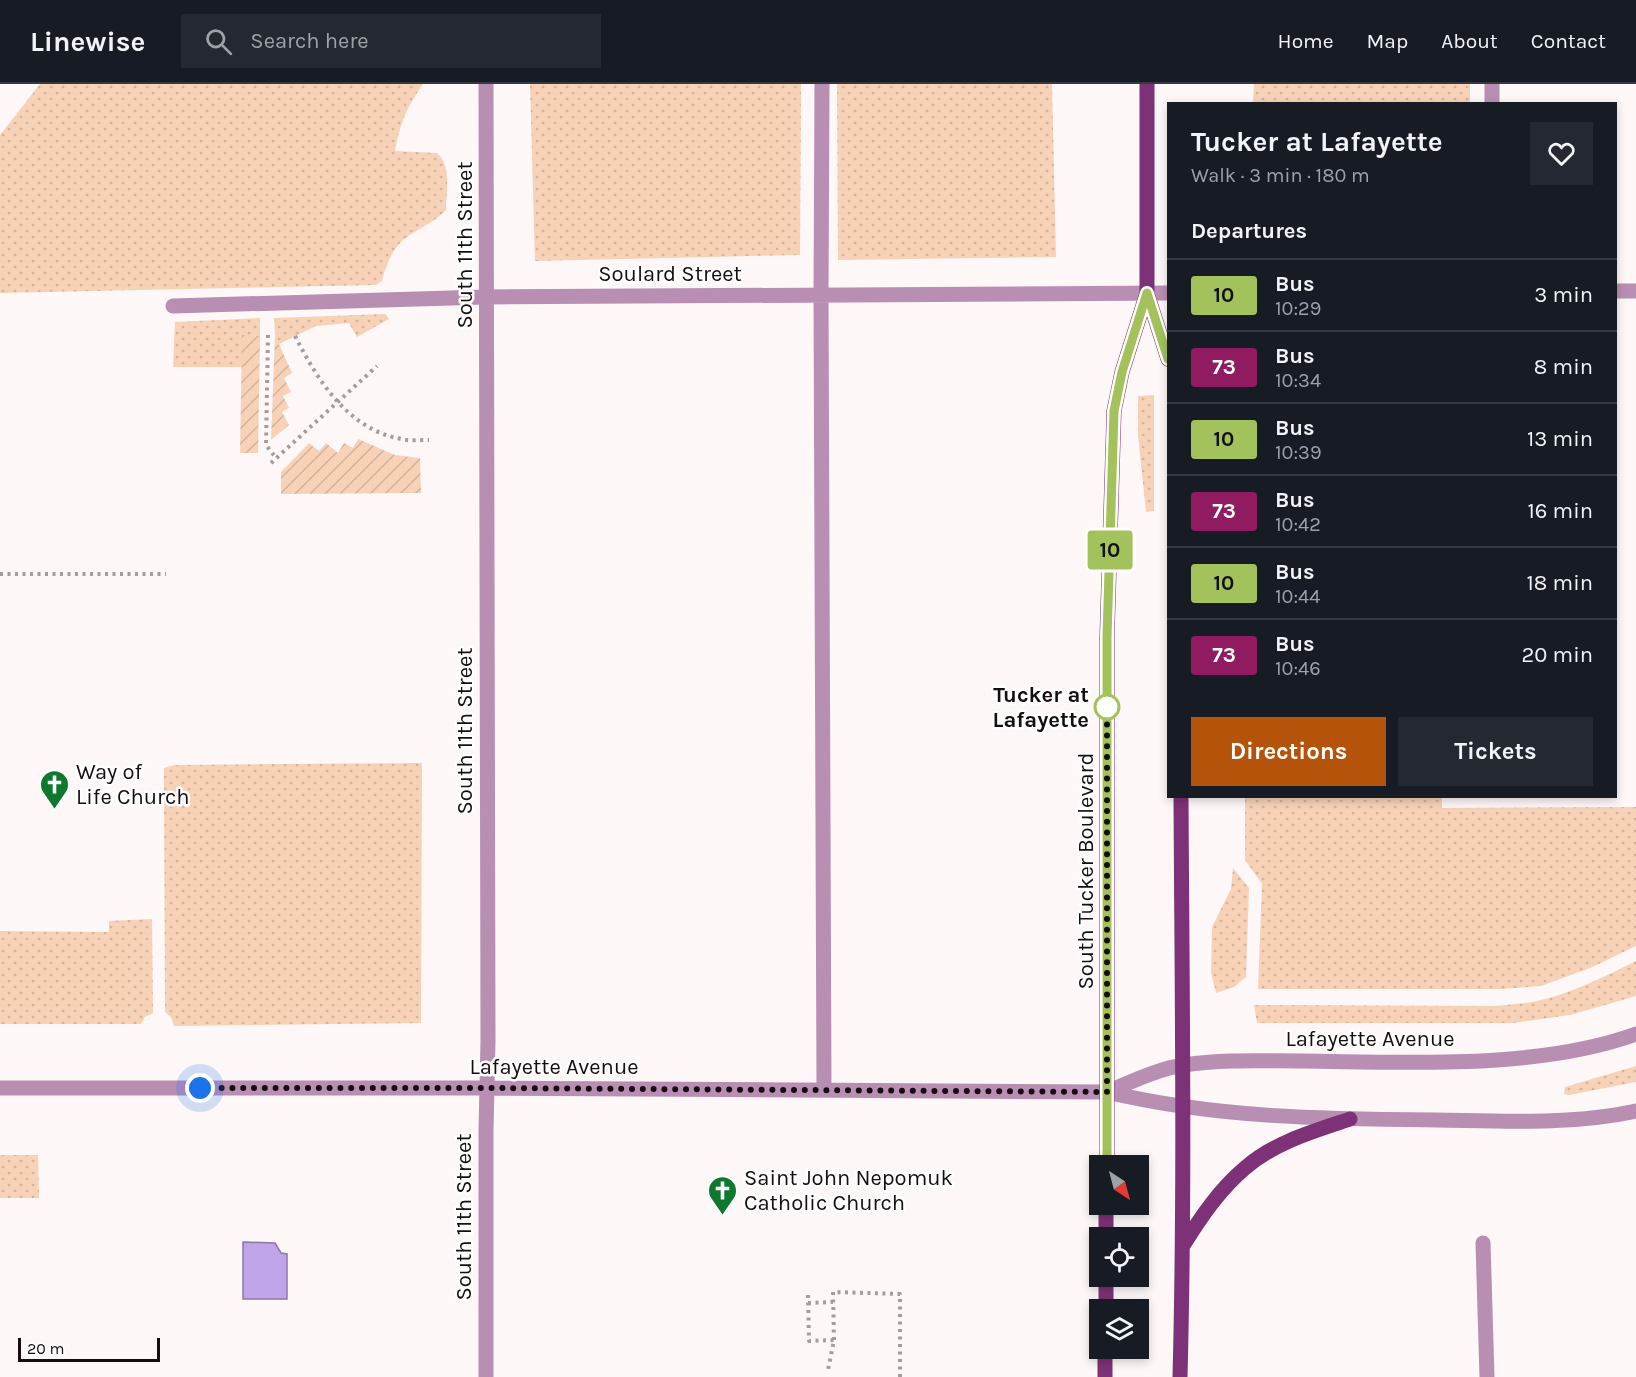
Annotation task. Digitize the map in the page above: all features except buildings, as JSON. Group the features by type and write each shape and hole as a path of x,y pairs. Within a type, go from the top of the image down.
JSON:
{"main road":[{"name":"South Tucker Boulevard","path":"1107,1155 1107,637 1114,411 1122,372 1147,293 1147,84"},
{"name":"South Tucker Boulevard","path":"1147,293 1167,356"},
{"path":"1180,1377 1184,1244 1181,798"},
{"path":"1184,1244 1205,1212 1245,1167 1270,1150 1299,1136 1350,1119"},
{"path":"1105,1359 1105,1377"}],"street":[{"name":"South 11th Street","path":"486,84 486,1377"},
{"path":"822,84 824,1090"},
{"path":"1492,84 1492,102"},
{"path":"1617,291 1636,291"},
{"name":"Soulard Street","path":"173,306 486,297 1167,293"},
{"name":"Lafayette Avenue","path":"1107,1092 1143,1077 1182,1065 1240,1060 1405,1062 1517,1058 1576,1050 1636,1034"},
{"name":"Lafayette Avenue","path":"0,1088 1107,1092 1221,1113 1350,1119 1521,1121 1590,1117 1636,1111"},
{"path":"1483,1244 1487,1377"}],"path":[{"path":"268,302 266,445 276,458"},
{"path":"295,335 311,367 338,402 359,422 381,433 403,439 429,440"},
{"path":"272,463 377,366"},
{"path":"0,574 166,574"},
{"path":"828,1370 834,1340 833,1292 900,1294 900,1377"},
{"path":"808,1295 809,1341 834,1340"},
{"path":"808,1303 833,1302"}],"shaded area":[{"path":"40,84 423,84 405,116 395,151 437,153 442,158 446,172 446,210 400,243 389,260 382,281 376,285 0,293 0,135"},
{"path":"530,84 801,84 800,255 535,261"},
{"path":"837,84 1052,84 1056,257 838,260"},
{"path":"1254,84 1470,84 1470,102 1253,102"},
{"path":"385,314 389,319 357,337 349,323 316,326 279,344 275,335 274,318"},
{"path":"260,318 260,336 242,336 242,367 173,367 175,322"},
{"path":"242,335 260,336 258,453 240,453"},
{"path":"275,335 292,373 284,378 291,392 283,396 289,408 282,412 289,425 271,440"},
{"path":"1154,395 1154,511 1146,512 1138,435 1138,396"},
{"path":"358,439 395,455 420,458 421,493 281,494 281,472 309,443 319,451 326,443 338,453 344,443 353,448"},
{"path":"422,763 421,1023 174,1026 171,1017 165,1012 164,768 175,765"},
{"path":"1245,798 1442,798 1442,808 1636,807 1636,946 1590,968 1541,986 1503,989 1258,989 1262,884 1245,860"},
{"path":"1233,868 1249,888 1246,977 1234,987 1216,993 1211,973 1212,927 1231,889"},
{"path":"152,919 153,1013 145,1017 141,1024 0,1024 0,931 109,932 109,921"},
{"path":"1636,961 1636,996 1570,1015 1513,1023 1257,1023 1254,1005 1495,1006 1522,1003 1550,998 1575,989"},
{"path":"1636,1066 1636,1082 1569,1095 1564,1094 1565,1087"},
{"path":"0,1155 38,1155 39,1198 0,1198"},
{"path":"243,1242 275,1243 281,1253 287,1254 287,1299 243,1299"}],"bus line":[{"name":"10","path":"1107,1155 1107,637 1114,411 1122,372 1147,293 1167,356"}],"place":[{"name":"Tucker at Lafayette","path":"1107,707"},
{"name":"Way of Life Church","path":"55,810"},
{"name":"Saint John Nepomuk Catholic Church","path":"723,1216"}],"route":[{"path":"200,1088 1107,1092 1107,707"}]}
